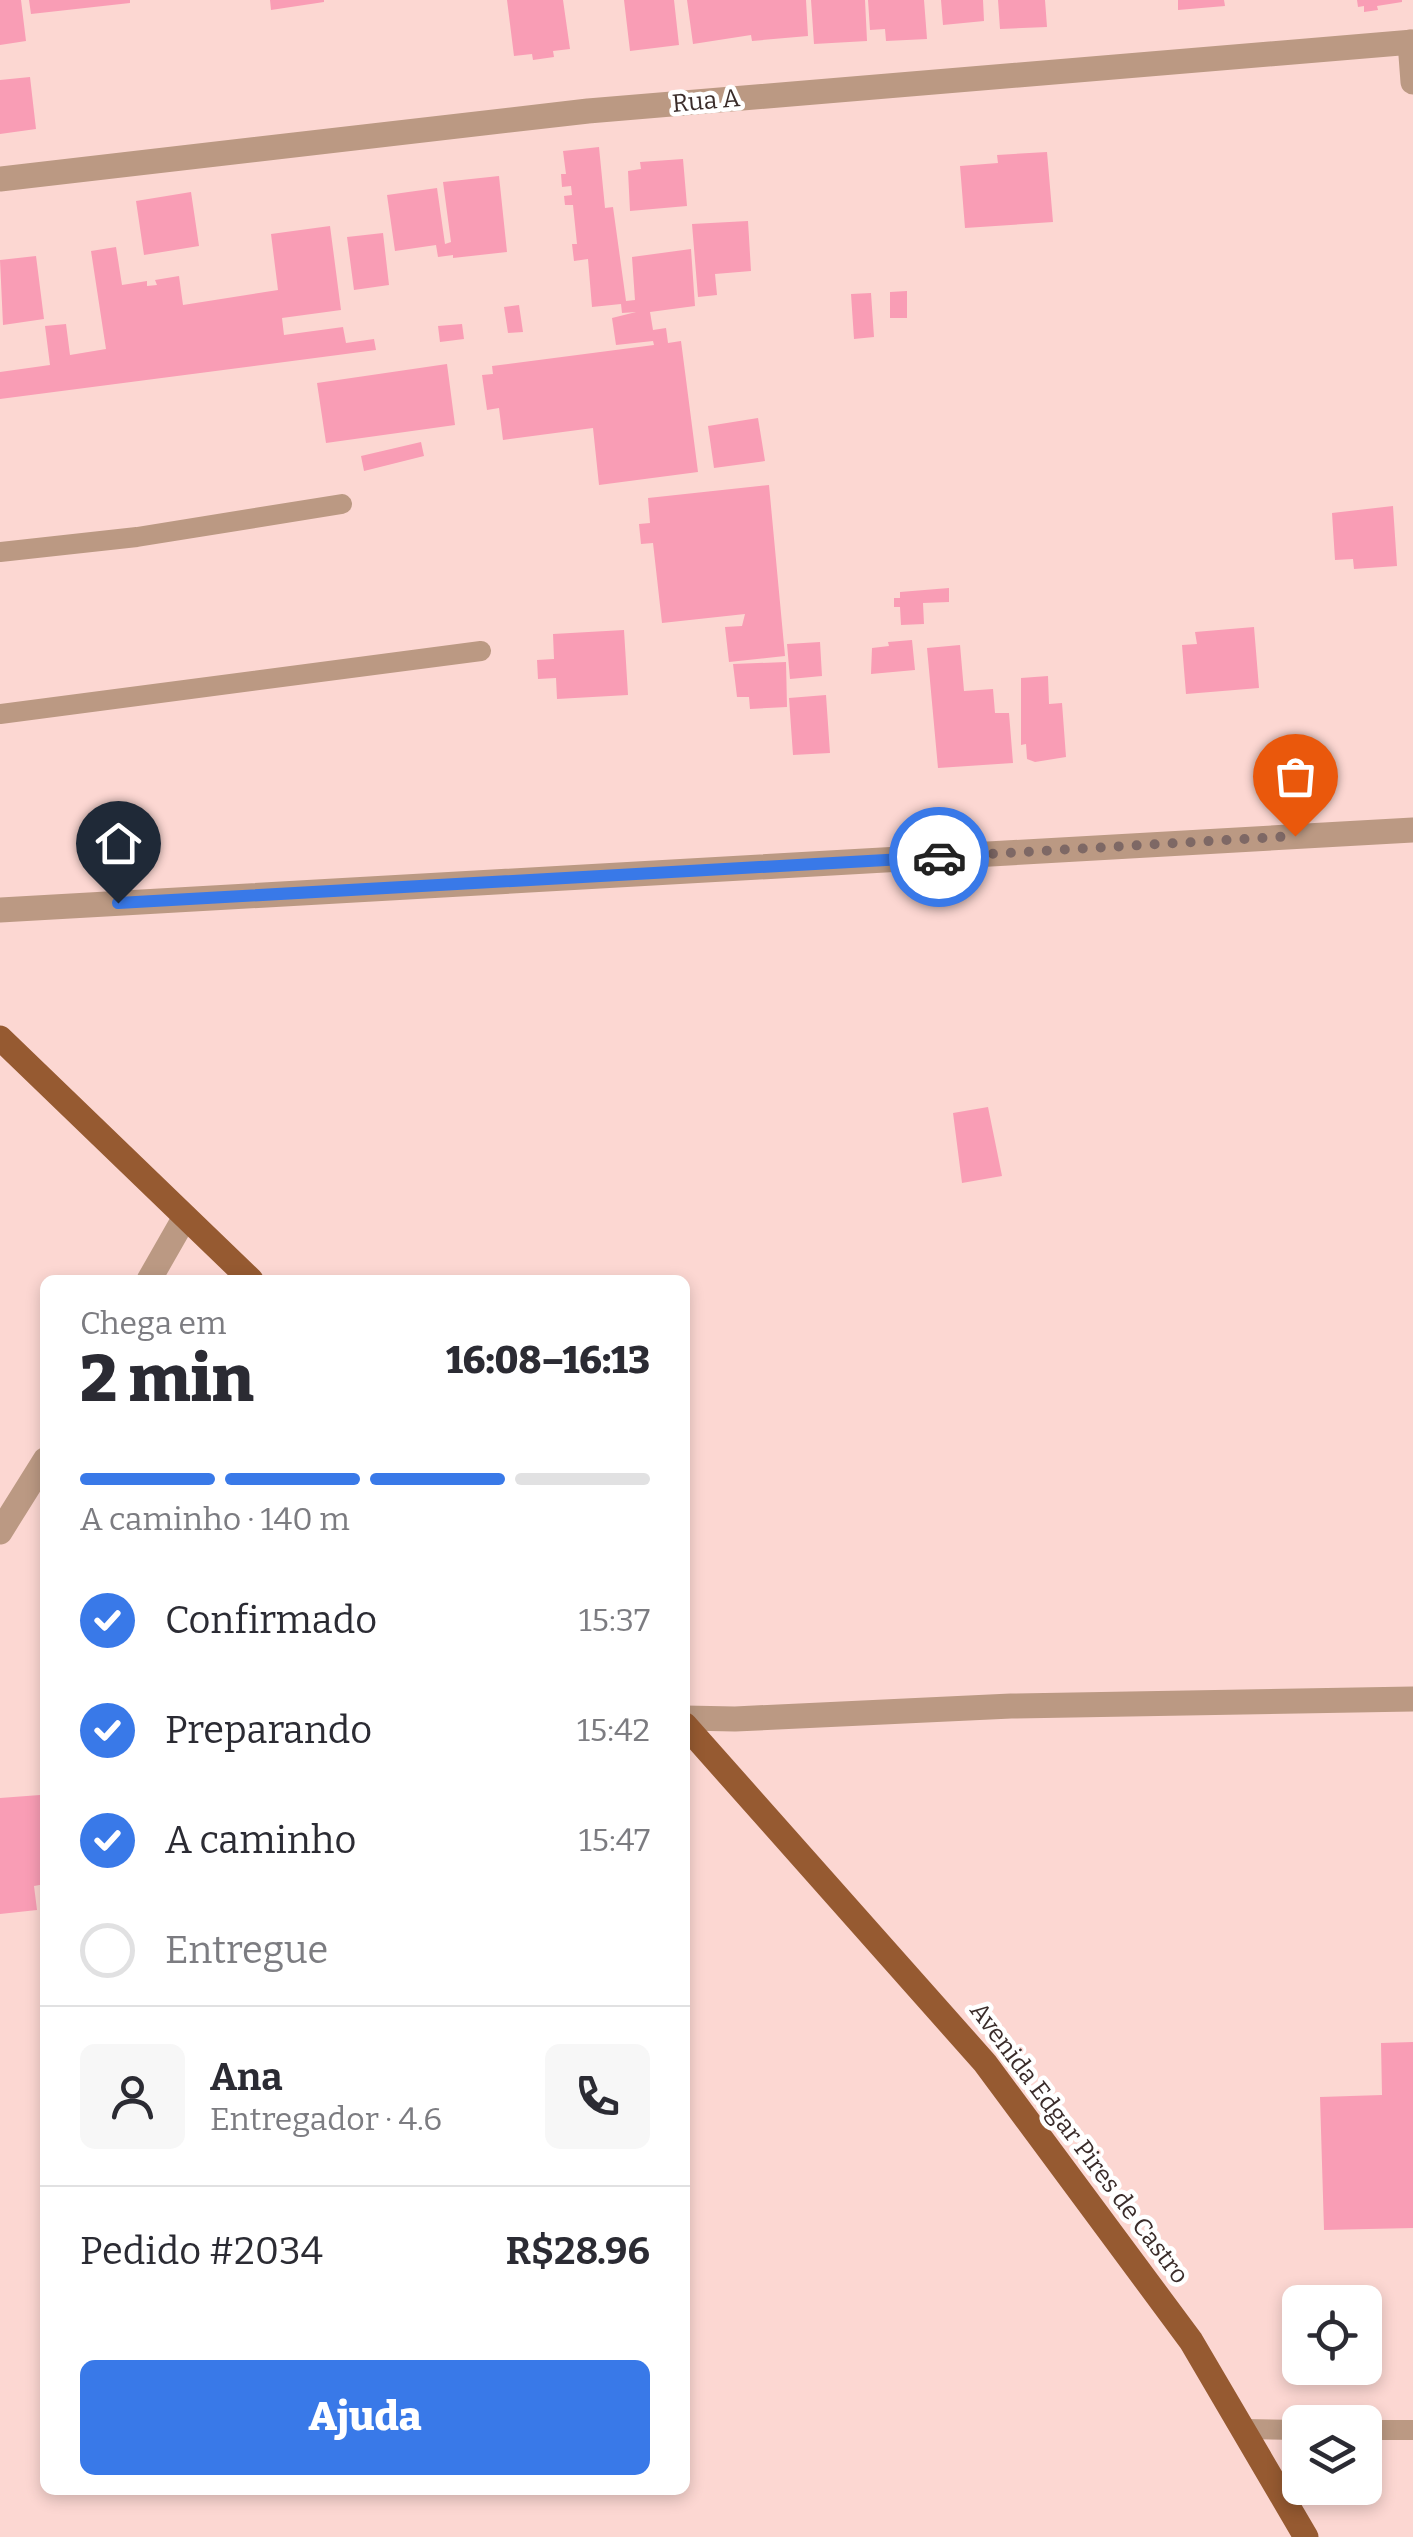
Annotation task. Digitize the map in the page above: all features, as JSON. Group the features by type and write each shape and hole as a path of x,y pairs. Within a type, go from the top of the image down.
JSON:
{"main road":[{"path":"0,1038 246,1275"},
{"name":"Avenida Edgar Pires de Castro","path":"690,1727 986,2063 1192,2341 1306,2537"}],"street":[{"path":"1412,42 1413,82"},
{"name":"Rua A","path":"0,179 588,111 1412,42"},
{"path":"0,910 1413,830"},
{"path":"152,1275 185,1217"},
{"path":"0,1532 40,1468"},
{"path":"690,1721 1010,1706 1413,1699"}],"lane":[{"path":"0,552 137,536 342,504"},
{"path":"0,714 482,651"},
{"path":"1243,2429 1282,2430"},
{"path":"1382,2430 1413,2430"}],"building":[{"path":"0,0 21,0 26,41 0,45"},
{"path":"29,0 130,0 130,3 31,14"},
{"path":"270,0 324,0 324,2 271,10"},
{"path":"507,0 563,0 570,49 553,51 554,57 533,60 532,54 514,56"},
{"path":"624,0 674,0 679,45 630,51"},
{"path":"687,0 806,0 808,36 752,41 751,35 693,44"},
{"path":"811,0 865,0 867,41 814,44"},
{"path":"868,0 924,0 927,39 886,41 885,29 870,30"},
{"path":"941,0 983,0 984,21 943,25"},
{"path":"998,0 1045,0 1047,27 1000,29"},
{"path":"1178,0 1224,0 1225,6 1178,10"},
{"path":"1357,0 1402,2 1364,12 1364,6 1358,7"},
{"path":"30,77 36,129 0,134 0,80"},
{"path":"599,147 605,208 613,207 626,301 635,300 632,257 691,249 695,306 650,312 653,330 666,328 668,343 681,341 698,472 599,485 593,428 503,440 499,408 487,410 482,375 493,374 492,366 654,345 653,341 616,345 612,318 636,312 622,313 621,304 592,307 588,259 574,261 572,244 577,244 573,205 565,205 564,196 572,195 571,186 562,187 561,174 566,174 563,151"},
{"path":"1047,152 1053,222 965,228 960,166 998,163 997,155"},
{"path":"683,159 687,206 630,211 628,171 641,169 640,162"},
{"path":"499,176 507,252 453,258 438,257 436,245 395,251 387,195 437,188 445,244 451,242 443,182"},
{"path":"191,192 199,246 144,255 136,201"},
{"path":"748,221 751,271 715,274 717,295 698,297 692,224"},
{"path":"330,226 341,310 282,318 284,335 343,327 346,343 374,339 376,350 0,399 0,372 50,365 45,326 66,324 70,355 106,349 91,251 116,247 122,285 147,281 147,286 157,285 155,280 179,276 183,305 278,290 271,234"},
{"path":"383,233 389,285 354,290 347,237"},
{"path":"36,256 44,319 3,325 0,260"},
{"path":"907,291 907,318 890,318 890,292"},
{"path":"871,293 874,337 854,339 851,294"},
{"path":"519,305 523,332 508,333 504,307"},
{"path":"462,324 464,339 440,342 438,326"},
{"path":"447,364 455,425 326,443 317,383"},
{"path":"758,418 765,461 714,468 708,426"},
{"path":"421,442 424,456 364,471 361,456"},
{"path":"769,485 785,656 729,662 725,627 742,626 745,614 662,623 653,543 641,544 639,524 650,523 648,498"},
{"path":"1393,506 1397,566 1354,569 1353,559 1335,560 1332,513"},
{"path":"949,588 949,602 923,603 924,624 901,625 900,607 894,607 894,598 900,598 900,592"},
{"path":"1254,627 1259,688 1186,694 1182,645 1197,644 1195,632"},
{"path":"624,630 628,695 557,699 556,678 538,679 537,660 554,659 553,634"},
{"path":"912,640 915,670 871,674 872,648"},
{"path":"820,642 822,676 790,679 787,644"},
{"path":"960,645 964,691 993,689 995,713 1009,713 1013,763 938,768 927,648"},
{"path":"786,662 787,707 750,709 749,697 737,697 733,664"},
{"path":"1048,676 1049,704 1062,703 1066,757 1035,762 1027,759 1026,744 1021,745 1021,678"},
{"path":"826,695 830,753 793,755 789,698"},
{"path":"988,1107 1002,1176 962,1183 953,1113"},
{"path":"40,1795 40,1885 34,1886 37,1910 0,1914 0,1798"},
{"path":"1413,2042 1413,2228 1324,2230 1320,2097 1382,2095 1381,2043"}],"way so far":[{"path":"939,857 1295,836"}],"route":[{"path":"118,903 939,857"}]}
